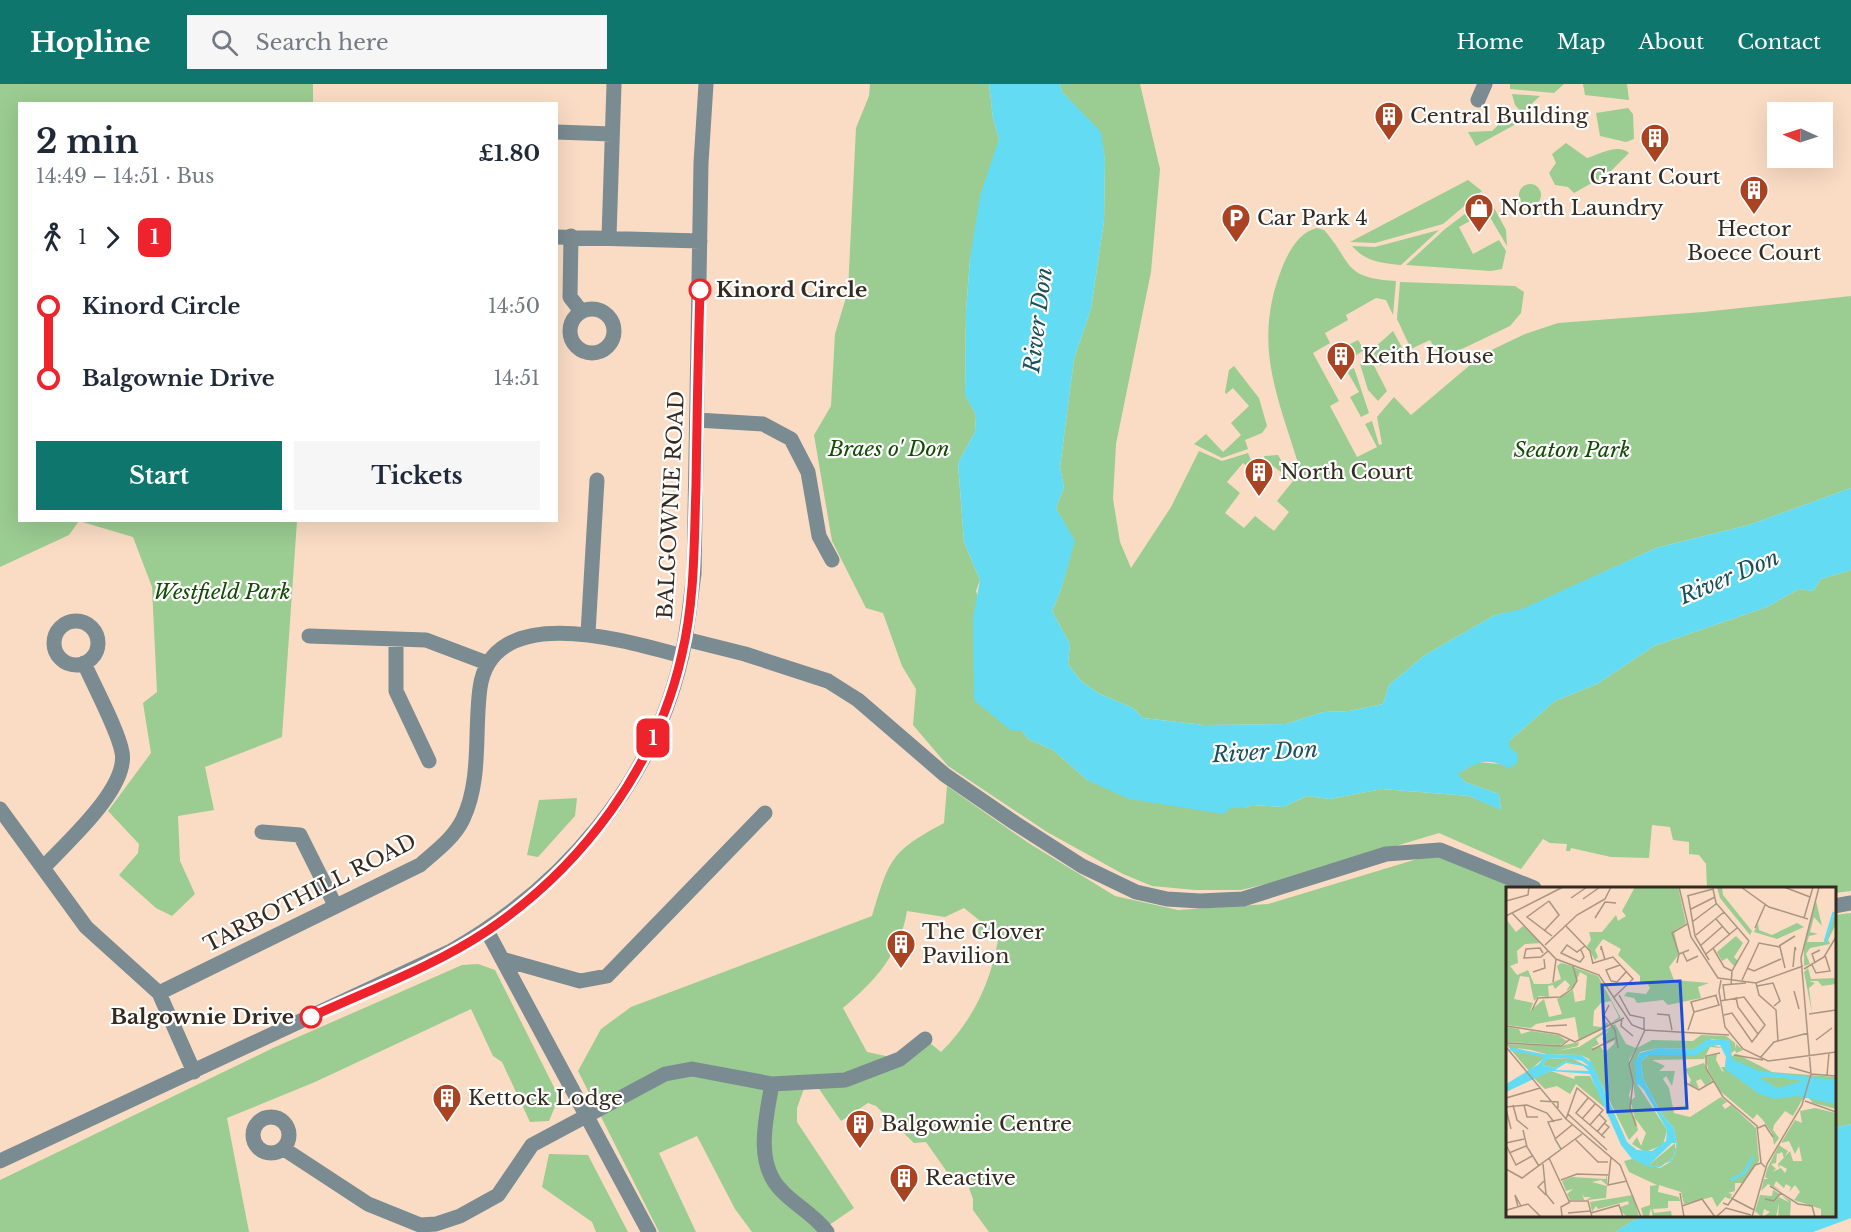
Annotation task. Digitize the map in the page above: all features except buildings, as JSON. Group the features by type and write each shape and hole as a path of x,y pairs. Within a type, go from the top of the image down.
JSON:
{"street":[{"path":"609,237 614,84"},
{"name":"BALGOWNIE ROAD","path":"0,1161 451,951 487,931 563,869 606,818 641,764 659,726 682,656 694,574 702,140 706,84"},
{"path":"1478,100 1485,84"},
{"path":"558,132 612,134"},
{"path":"581,311 570,297 564,237 700,241"},
{"path":"697,420 763,424 791,440 808,472 819,536 832,560"},
{"path":"588,633 597,480"},
{"path":"309,636 426,640 487,663 505,645 525,639 563,633 588,633 682,656"},
{"path":"396,639 396,691 429,761"},
{"path":"685,639 745,654 828,681 858,700 945,775 1015,823 1082,866 1136,892 1200,901 1243,899 1386,854 1440,850 1532,887"},
{"path":"43,868 95,811 123,768 122,752 84,663"},
{"name":"TARBOTHILL ROAD","path":"159,993 420,865 449,840 463,820 472,795 480,686 487,663"},
{"path":"0,809 86,927 159,993 194,1072"},
{"path":"502,959 580,981 607,976 765,813"},
{"path":"262,832 300,835 336,905"},
{"path":"1836,906 1851,903"},
{"path":"487,931 649,1232"},
{"path":"284,1149 376,1208 420,1225 436,1224 460,1216 498,1195 532,1145 665,1074 692,1069 772,1084 845,1080 900,1059 926,1039"},
{"path":"772,1084 764,1152 770,1175 780,1190 817,1220 827,1232"}],"green space":[{"name":"Westfield Park","path":"0,84 313,84 313,102 18,102 18,522 78,522 69,535 0,567"},
{"name":"Braes o' Don","path":"870,84 989,84 993,119 999,139 970,259 966,310 965,394 976,415 975,432 958,463 964,542 980,580 976,591 1022,731 1028,739 1053,750 1087,780 1231,808 1246,808 1252,805 1283,807 1307,796 1330,799 1382,789 1469,796 1501,809 1499,794 1465,782 1457,774 1477,762 1500,764 1509,748 1509,741 1555,701 1597,684 1654,646 1767,607 1799,589 1813,591 1821,579 1851,570 1851,891 1836,893 1836,887 1707,887 1706,864 1699,855 1689,854 1689,842 1673,840 1670,827 1652,825 1649,858 1611,857 1571,848 1570,851 1566,851 1567,844 1550,843 1543,839 1521,869 1439,833 1283,880 1241,890 1195,890 1152,886 1123,874 1047,832 948,766 913,725 916,689 902,666 883,613 866,608 832,541 814,435 831,406 835,334 848,291 856,128 869,96"},
{"name":"Seaton Park","path":"1060,84 1140,84 1160,169 1151,272 1116,444 1113,499 1120,542 1131,568 1171,507 1199,451 1222,461 1248,453 1251,460 1261,457 1263,466 1257,474 1243,463 1227,482 1240,493 1225,513 1244,528 1255,516 1274,531 1289,512 1277,501 1293,481 1273,466 1268,471 1264,456 1278,455 1285,467 1298,463 1270,364 1269,316 1274,291 1290,252 1301,237 1317,228 1324,230 1357,272 1378,279 1396,281 1393,315 1386,300 1376,298 1346,315 1348,320 1325,333 1330,343 1313,353 1339,401 1330,406 1357,457 1377,447 1365,424 1372,421 1379,445 1382,444 1377,417 1394,397 1411,415 1483,354 1525,334 1558,323 1703,312 1851,296 1851,488 1749,525 1656,548 1522,610 1495,615 1425,655 1389,685 1383,704 1349,711 1323,712 1286,724 1204,725 1143,718 1133,708 1098,693 1081,681 1068,664 1070,644 1052,611 1061,590 1074,541 1056,508 1064,487 1060,467 1074,359 1091,309 1104,221 1105,160 1100,132 1062,92"},
{"path":"1510,84 1564,84 1554,93 1510,89"},
{"path":"1583,84 1627,84 1629,100 1585,95"},
{"path":"1512,94 1540,96 1522,113 1515,105"},
{"path":"1628,108 1633,114 1634,139 1626,142 1600,136 1596,113"},
{"path":"1505,111 1508,111 1516,124 1476,146 1468,132 1492,131 1503,120"},
{"path":"1566,143 1587,158 1614,149 1625,150 1629,153 1608,174 1574,193 1568,187 1555,185 1549,173 1556,163 1552,154"},
{"path":"1468,180 1482,191 1443,224 1375,243 1350,242"},
{"path":"1530,184 1538,187 1541,195 1538,203 1530,206 1522,203 1519,195 1522,187"},
{"path":"1487,197 1489,201 1483,214 1459,227 1473,254 1499,240 1506,251 1502,269 1491,271 1406,265 1445,229"},
{"path":"1492,204 1506,230 1507,246 1488,214"},
{"path":"1439,230 1401,265 1368,259 1352,246 1375,247"},
{"path":"1400,282 1515,286 1524,292 1521,313 1510,326 1441,359 1430,340 1411,349 1397,319"},
{"path":"1393,331 1405,353 1380,366 1372,350"},
{"path":"1358,340 1364,350 1343,364 1336,351"},
{"path":"1370,358 1387,391 1378,401 1368,390 1360,364"},
{"path":"1234,366 1259,398 1267,426 1262,433 1245,440 1248,449 1222,458 1194,444 1206,434 1223,452 1241,435 1231,423 1249,406 1233,388 1226,394 1225,392 1229,370"},
{"path":"1354,368 1369,413 1361,417 1350,397 1359,392 1347,371"},
{"name":"Westfield Park","path":"82,522 297,522 282,737 205,767 214,810 178,816 180,861 195,894 172,916 156,908 119,875 138,853 139,844 108,811 151,753 143,703 157,692 152,587 133,537"},
{"path":"947,786 1027,842 1115,896 1178,910 1268,904 1437,853 1512,887 1506,887 1506,1217 1639,1217 1615,1232 989,1232 973,1210 973,1199 969,1188 975,1184 972,1179 965,1183 957,1175 947,1172 926,1142 914,1143 876,1106 868,1103 841,1121 815,1083 806,1083 797,1108 797,1122 854,1208 819,1232 752,1232 735,1209 697,1136 659,1153 696,1232 659,1232 578,1071 601,1029 631,1007 872,916 883,881 894,859 902,850 944,823","holes":["964,908 979,920 978,937 998,940 995,956 985,986 971,1014 941,1052 925,1039 900,1059 867,1052 843,1008 866,988 884,966 899,940 907,911 945,917"]},
{"path":"577,798 575,816 538,857 527,855 539,800"},
{"path":"1851,913 1851,1124 1836,1128 1836,915"},
{"path":"478,964 495,970 559,1097 549,1121 530,1122 502,1062 493,1056 471,1009 315,1082 227,1118 249,1232 0,1232 0,1180 273,1048 462,965"},
{"path":"549,1154 588,1155 628,1232 596,1232 592,1222 542,1187"}],"water":[{"name":"River Don","path":"989,84 1060,84 1062,92 1101,132 1105,160 1104,221 1091,309 1074,359 1060,467 1064,487 1056,508 1075,541 1061,590 1052,611 1070,644 1068,664 1081,681 1098,693 1133,708 1143,718 1204,725 1286,724 1323,712 1349,711 1383,704 1389,685 1425,655 1495,615 1522,609 1656,548 1749,525 1851,488 1851,570 1821,579 1813,591 1799,589 1767,607 1654,646 1597,684 1555,701 1509,741 1510,748 1517,753 1518,761 1510,769 1496,763 1483,762 1458,774 1465,782 1499,794 1501,810 1469,796 1382,789 1330,799 1307,796 1283,807 1252,805 1246,808 1231,808 1223,814 1129,799 1087,780 1053,750 1028,739 1022,731 1010,730 974,700 973,618 980,580 964,542 958,463 975,432 976,415 965,395 966,310 970,259 980,196 999,139 993,119"},
{"path":"1851,1124 1851,1218 1813,1232 1615,1232 1639,1217 1836,1217 1836,1128"}],"bus line":[{"name":"1","path":"311,1017 451,951 487,931 563,869 606,818 641,764 659,726 682,656 694,574 700,290"}],"place":[{"name":"Central Building","path":"1389,142"},
{"name":"Grant Court","path":"1655,164"},
{"name":"Hector Boece Court","path":"1754,216"},
{"name":"North Laundry","path":"1479,234"},
{"name":"Car Park 4","path":"1236,244"},
{"name":"Kinord Circle","path":"700,290"},
{"name":"Keith House","path":"1341,382"},
{"name":"North Court","path":"1259,498"},
{"name":"The Glover Pavilion","path":"901,970"},
{"name":"Balgownie Drive","path":"311,1017"},
{"name":"Kettock Lodge","path":"447,1124"},
{"name":"Balgownie Centre","path":"860,1150"},
{"name":"Reactive","path":"904,1204"}]}
